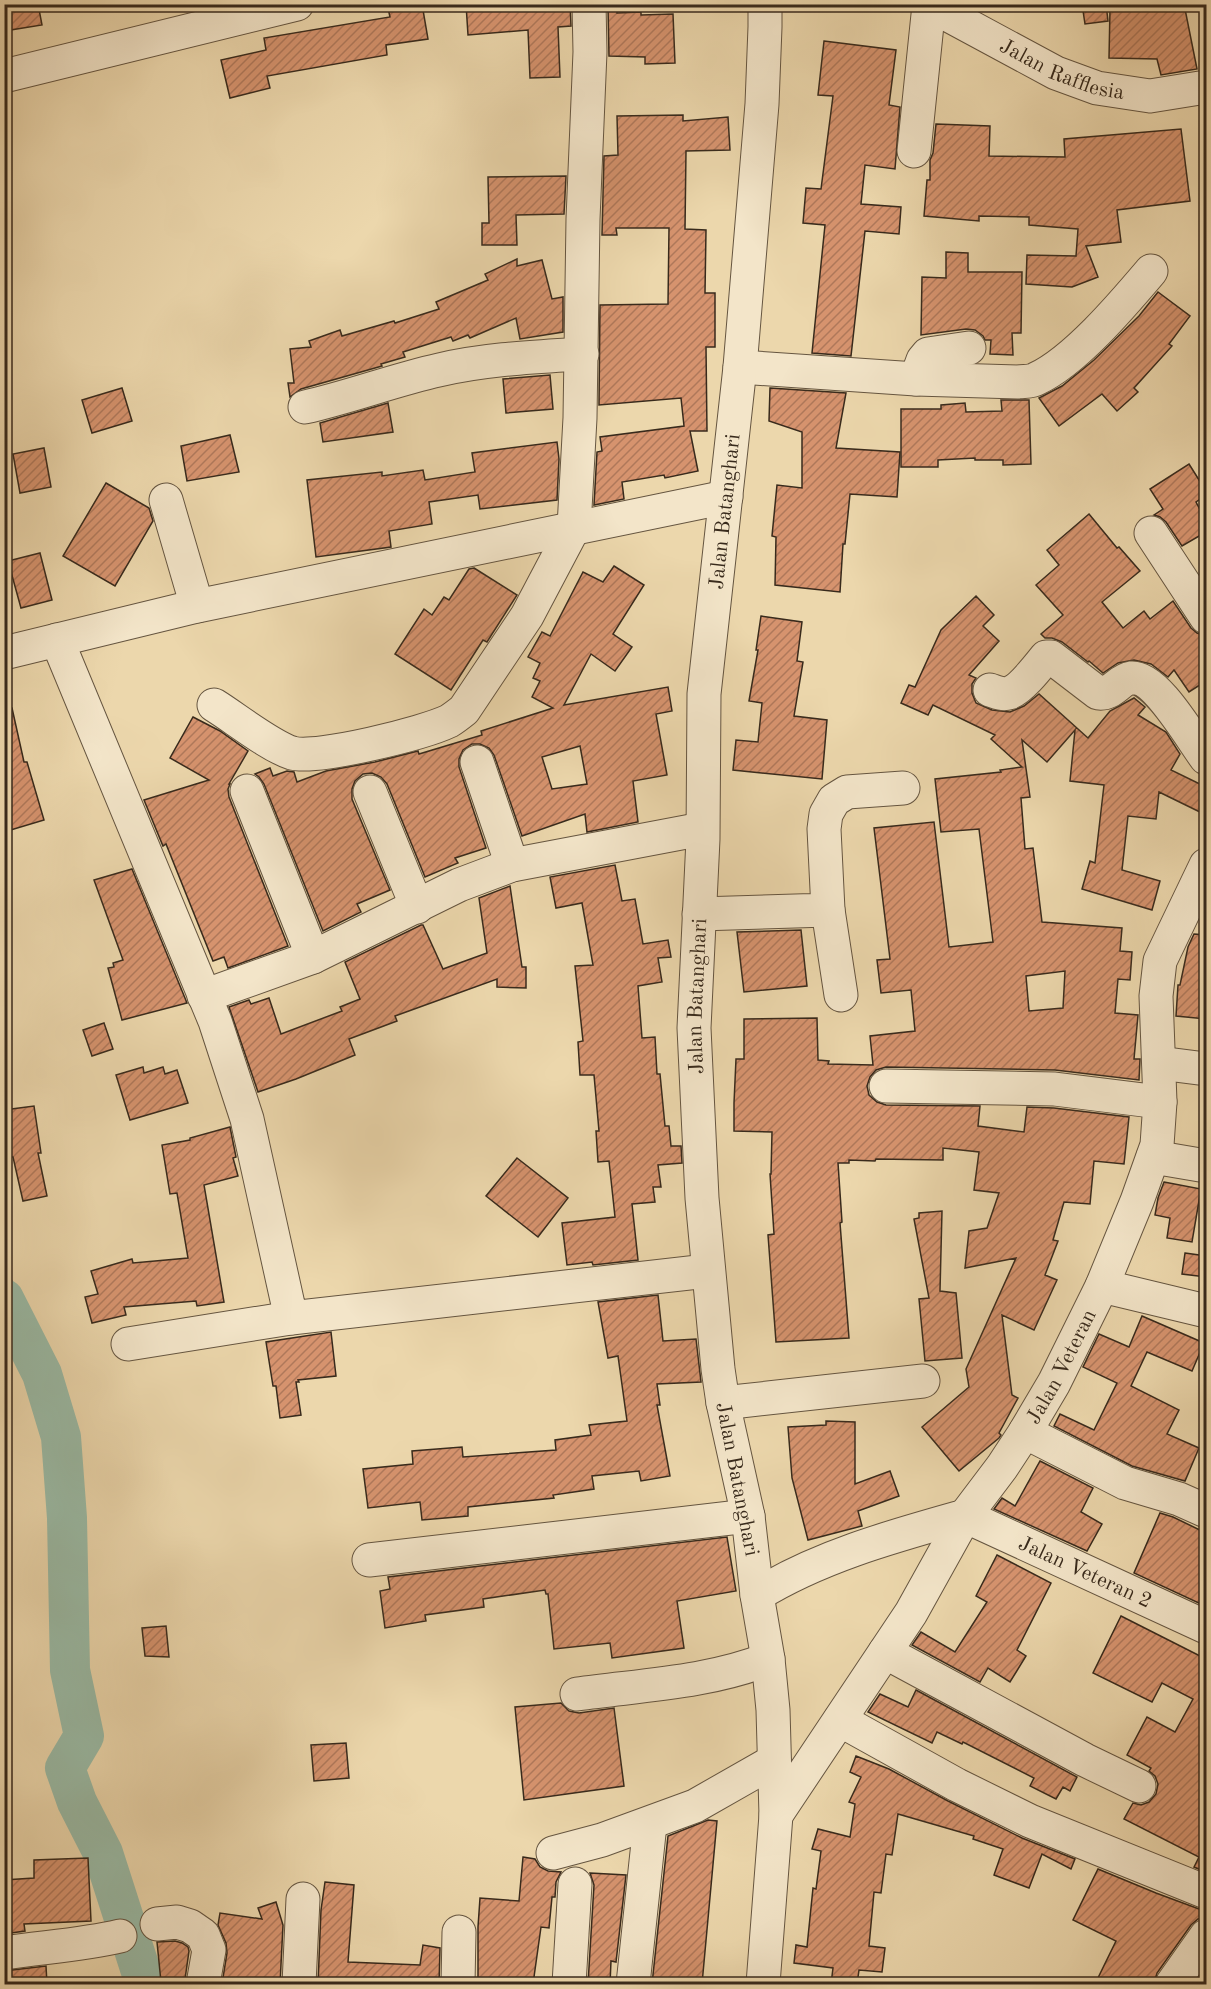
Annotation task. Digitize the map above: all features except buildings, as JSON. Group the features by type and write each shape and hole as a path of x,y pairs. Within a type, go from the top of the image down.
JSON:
{"street":[{"path":"4,76 261,8 297,4"},
{"path":"214,705 282,749 304,755 387,740 450,720 464,710 527,616 574,527 582,354 583,219 590,52 589,4"},
{"name":"Jalan Batanghari","path":"763,1984 776,1815 773,1710 748,1516 723,1403 718,1369 707,1271 694,1028 702,829 704,694 740,367 762,104 765,4"},
{"path":"914,151 928,5"},
{"name":"Jalan Rafflesia","path":"928,5 1056,73 1097,88 1150,96 1206,87"},
{"path":"740,367 916,379 1018,382 1035,380 1060,365 1095,333 1151,271"},
{"path":"916,379 923,360 928,354 969,348"},
{"path":"305,407 439,370 477,363 582,354"},
{"path":"4,653 197,606 726,497"},
{"path":"166,500 197,606"},
{"path":"1151,533 1206,617"},
{"path":"57,640 214,1021 247,1119 291,1318"},
{"path":"990,690 1002,694 1010,693 1033,673 1046,657 1051,657 1098,693 1109,692 1127,679 1140,679 1147,682 1166,701 1206,758"},
{"path":"477,762 512,865"},
{"path":"842,995 828,910 824,829 826,813 834,800 847,792 903,788"},
{"path":"247,792 313,957"},
{"path":"370,792 417,907"},
{"path":"204,996 313,957 459,885 512,865 702,829"},
{"name":"Jalan Veteran","path":"776,1815 911,1613 965,1516 1025,1432 1054,1383 1102,1286 1157,1144 1161,1102 1156,996 1160,961 1203,881"},
{"path":"699,914 828,910"},
{"path":"1159,1064 1206,1069"},
{"path":"886,1086 1055,1089 1161,1102"},
{"path":"1153,1157 1206,1166"},
{"path":"128,1344 291,1318 707,1271"},
{"path":"1102,1286 1206,1311"},
{"path":"723,1403 923,1381"},
{"path":"1025,1432 1125,1483 1179,1499 1206,1511"},
{"path":"369,1560 748,1516"},
{"path":"757,1595 786,1578 880,1540 965,1516"},
{"name":"Jalan Veteran 2","path":"965,1516 1206,1627"},
{"path":"885,1652 1085,1760 1139,1786"},
{"path":"577,1694 699,1679 742,1669 768,1659"},
{"path":"840,1720 957,1785 1030,1821 1206,1892"},
{"path":"553,1852 602,1840 694,1806 774,1761"},
{"path":"633,1984 650,1824"},
{"path":"569,1984 575,1884"},
{"path":"298,1984 303,1899"},
{"path":"157,1924 177,1922 190,1926 202,1935 208,1950 203,1984"},
{"path":"458,1984 459,1932"},
{"path":"4,1953 96,1942 120,1936"},
{"path":"1172,1984 1206,1936"}],"water":[{"path":"4,1263 47,1362 42,1374 22,1368 5,1327"}],"waterway":[{"path":"4,1299 42,1374 61,1437 67,1518 70,1670 84,1736 65,1768 77,1802 103,1853 145,1984"}]}
